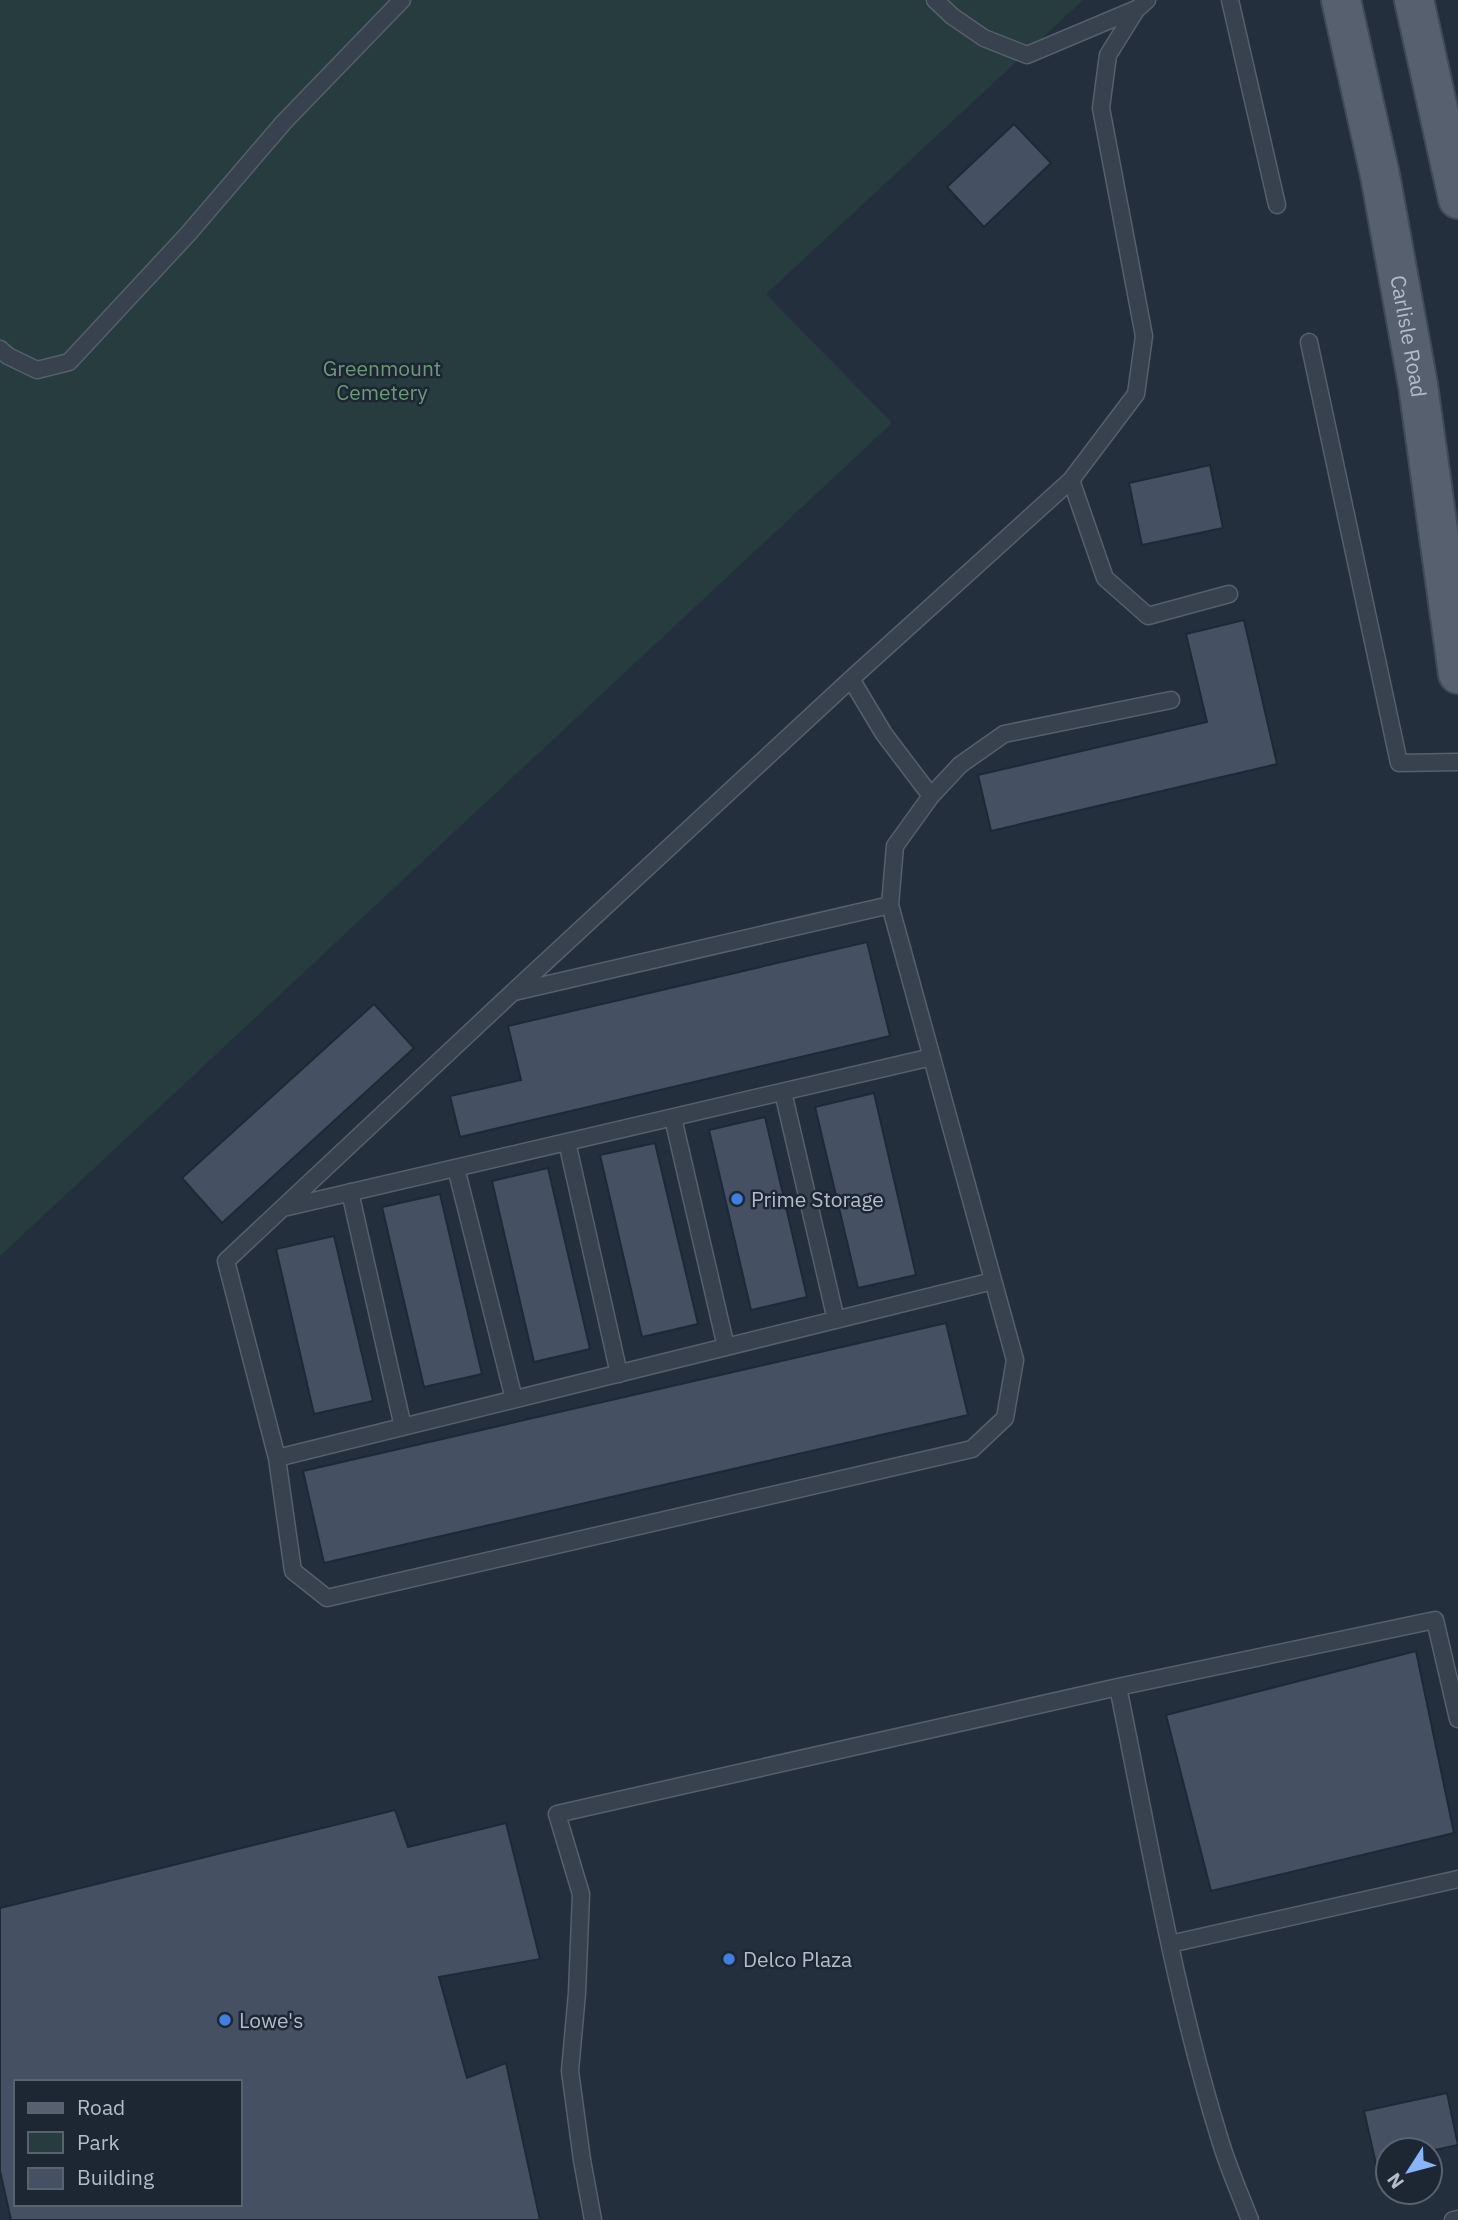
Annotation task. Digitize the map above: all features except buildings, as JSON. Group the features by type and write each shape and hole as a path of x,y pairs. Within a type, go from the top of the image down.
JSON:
{"main road":[{"name":"Carlisle Road","path":"1341,0 1380,175 1418,385 1458,674"},
{"path":"1414,0 1458,199"}],"lane":[{"path":"0,349 8,356 37,370 69,362 188,234 284,122 402,0"},
{"path":"935,0 952,16 984,38 1027,55 1139,3"},
{"path":"1230,0 1277,205"},
{"path":"1139,3 1108,55 1101,108 1144,336 1136,394 1071,480 851,679 226,1261 277,1458 293,1571 327,1598 972,1449 1005,1418 1015,1360 890,905 895,846 931,796 960,765 1004,734 1171,701"},
{"path":"1309,342 1399,763 1458,762"},
{"path":"1071,480 1105,578 1148,616 1229,594"},
{"path":"851,679 884,734 931,796"},
{"path":"512,993 890,905"},
{"path":"282,1208 932,1057"},
{"path":"783,1092 836,1320"},
{"path":"673,1118 726,1347"},
{"path":"567,1142 620,1374"},
{"path":"456,1168 514,1399"},
{"path":"350,1192 403,1427"},
{"path":"277,1458 993,1281"},
{"path":"593,2220 570,2071 577,1993 581,1894 557,1814 1118,1687 1436,1620 1458,1719"},
{"path":"1118,1687 1193,2044 1220,2142 1250,2220"},
{"path":"1170,1944 1458,1879"}],"green space":[{"name":"Greenmount Cemetery","path":"0,0 1083,0 766,294 892,423 0,1256"}],"place":[{"name":"Prime Storage","path":"737,1199"},
{"name":"Delco Plaza","path":"729,1959"},
{"name":"Lowe's","path":"225,2020"}]}
